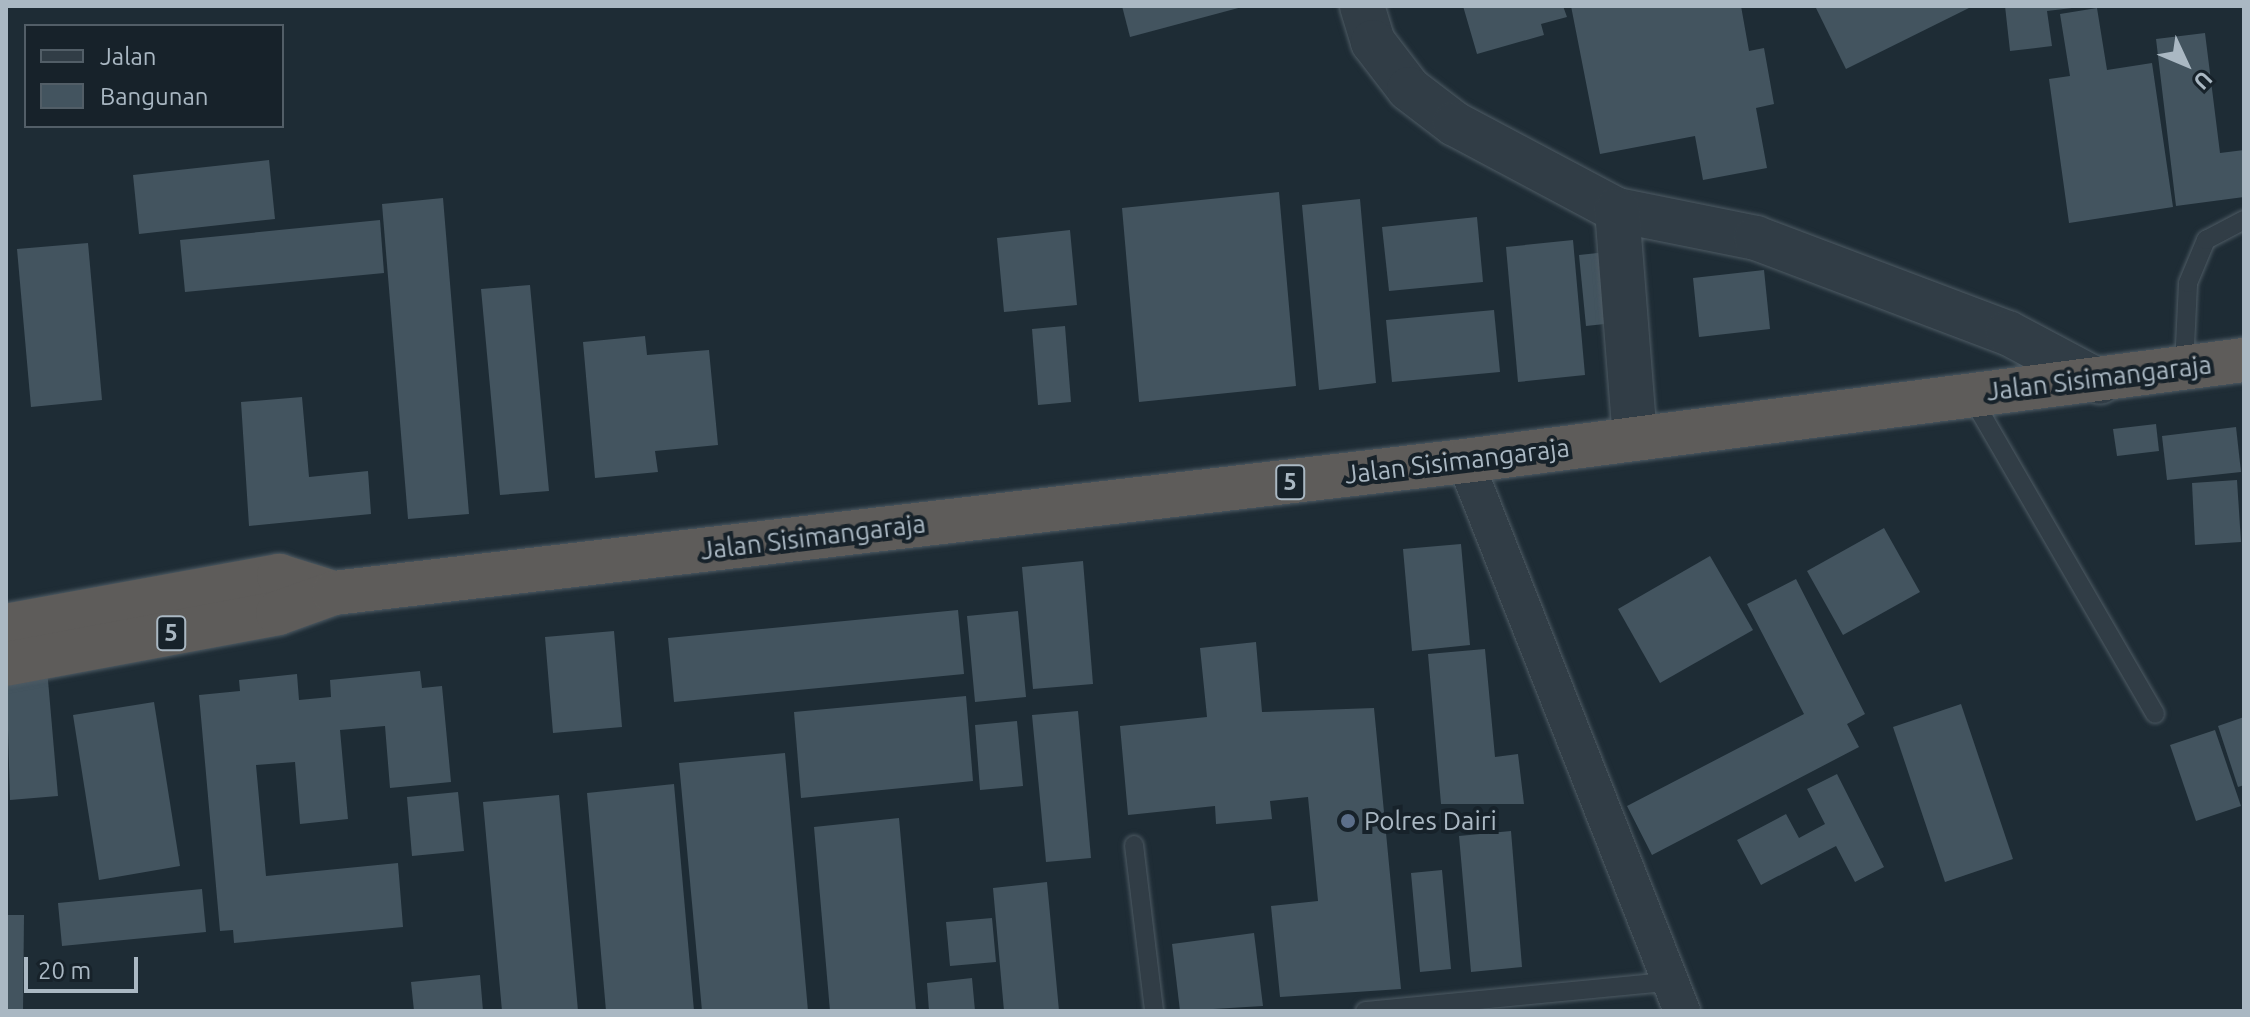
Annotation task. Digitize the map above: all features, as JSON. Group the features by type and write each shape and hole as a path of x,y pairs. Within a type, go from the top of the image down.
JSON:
{"highway":[{"name":"Jalan Sisimangaraja","path":"6,664 278,613 334,593 1465,461 1970,395 2100,382 2184,366 2244,360"},
{"name":"Jalan Sisimangaraja","path":"6,626 279,576 334,593"}],"street":[{"path":"1362,6 1373,42 1409,89 1455,124 1617,210 1769,243 2008,333 2100,382"},
{"path":"1617,210 1635,438"},
{"path":"1465,461 1679,996"}],"lane":[{"path":"2184,366 2188,283 2206,240 2244,220"},
{"path":"1970,395 2155,714"},
{"path":"1134,845 1154,1011"},
{"path":"1365,1011 1679,996"}],"building":[{"path":"1122,6 1242,6 1242,7 1130,37"},
{"path":"1463,6 1563,6 1567,17 1541,24 1544,35 1477,54"},
{"path":"1571,6 1741,6 1749,51 1764,48 1774,104 1756,108 1767,168 1703,180 1695,136 1600,154"},
{"path":"1815,6 1973,6 1846,69"},
{"path":"2005,6 2072,8 2047,11 2052,46 2010,51"},
{"path":"2097,8 2107,70 2152,63 2173,207 2069,223 2049,79 2070,76 2060,14"},
{"path":"2205,33 2220,153 2244,150 2244,197 2176,206 2156,39"},
{"path":"269,160 275,219 139,234 133,175"},
{"path":"1279,192 1296,386 1139,402 1122,208"},
{"path":"443,198 469,514 408,519 382,204"},
{"path":"1360,199 1376,383 1319,390 1302,205"},
{"path":"1477,217 1483,282 1389,291 1382,227"},
{"path":"380,220 384,273 185,292 180,240"},
{"path":"1070,230 1077,305 1004,312 997,238"},
{"path":"1573,240 1585,375 1518,382 1506,247"},
{"path":"88,243 102,400 31,407 17,249"},
{"path":"1607,252 1614,323 1586,326 1579,255"},
{"path":"1764,270 1770,329 1699,337 1693,278"},
{"path":"530,285 549,491 500,495 481,289"},
{"path":"1494,310 1500,372 1392,382 1386,320"},
{"path":"1065,326 1071,402 1038,405 1032,329"},
{"path":"645,336 647,355 709,350 718,445 655,451 658,472 595,478 583,342"},
{"path":"302,397 309,477 368,471 371,514 249,526 241,402"},
{"path":"2156,424 2159,451 2117,456 2113,429"},
{"path":"2236,427 2241,472 2167,480 2162,436"},
{"path":"2237,480 2241,542 2195,545 2192,483"},
{"path":"1884,528 1920,592 1843,635 1807,571"},
{"path":"1461,544 1470,645 1412,651 1403,549"},
{"path":"1710,556 1753,630 1660,683 1618,609"},
{"path":"1083,561 1093,684 1033,689 1022,567"},
{"path":"1796,579 1865,714 1847,724 1859,747 1652,855 1627,806 1804,714 1747,604"},
{"path":"958,610 964,674 674,702 668,638"},
{"path":"1018,611 1026,697 975,702 967,616"},
{"path":"614,631 622,727 553,733 545,637"},
{"name":"Polres Dairi","path":"1256,642 1262,712 1374,708 1401,989 1280,997 1271,906 1318,901 1308,797 1270,801 1272,819 1216,824 1215,806 1128,815 1120,726 1207,717 1200,648"},
{"path":"1485,649 1495,757 1518,754 1524,804 1441,804 1428,654"},
{"path":"46,657 58,796 10,800 6,660"},
{"path":"420,671 422,688 442,686 451,782 390,788 385,726 340,730 348,819 300,824 295,762 256,765 266,876 398,863 403,927 234,943 233,930 220,931 199,695 240,691 239,680 297,674 299,700 331,697 330,680"},
{"path":"966,696 973,781 801,798 794,712"},
{"path":"154,702 180,866 99,880 73,715"},
{"path":"1961,704 2013,859 1945,882 1893,727"},
{"path":"1078,711 1091,858 1046,862 1032,715"},
{"path":"2244,717 2244,785 2238,787 2218,726"},
{"path":"1017,721 1023,786 980,790 975,725"},
{"path":"2215,730 2241,806 2196,821 2170,745"},
{"path":"785,753 808,1011 702,1011 679,763"},
{"path":"1837,774 1884,867 1855,882 1836,846 1761,885 1737,840 1786,814 1799,838 1825,824 1807,789"},
{"path":"674,784 694,1011 606,1011 587,793"},
{"path":"458,792 464,851 412,856 407,797"},
{"path":"559,795 578,1011 502,1011 483,802"},
{"path":"899,818 916,1011 830,1011 814,827"},
{"path":"1511,831 1522,967 1471,972 1459,836"},
{"path":"1442,870 1451,969 1420,972 1411,873"},
{"path":"1047,882 1059,1011 1004,1011 993,888"},
{"path":"202,889 206,932 62,946 58,903"},
{"path":"6,915 24,915 23,1011 6,1011"},
{"path":"992,918 996,962 950,966 946,922"},
{"path":"1254,933 1263,1006 1180,1011 1172,944"},
{"path":"480,975 483,1011 414,1011 411,982"},
{"path":"972,978 975,1011 929,1011 927,983"}],"place":[{"name":"Polres Dairi","path":"1348,821"}]}
